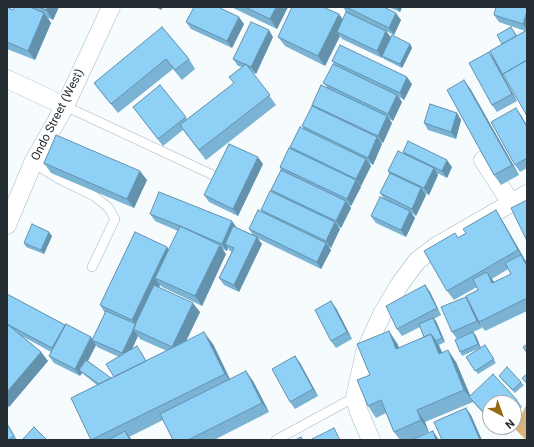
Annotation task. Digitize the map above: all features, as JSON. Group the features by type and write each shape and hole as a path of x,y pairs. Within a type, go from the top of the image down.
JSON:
{"street":[{"name":"Ondo Street (West)","path":"7,224 33,164 65,106 111,7"},
{"path":"7,79 65,106"},
{"path":"483,160 511,203"},
{"path":"371,440 359,412 355,397 365,352 382,314 400,284 417,261 435,247 527,194"}],"lane":[{"path":"65,106 215,176"},
{"path":"33,164 59,179 94,196 108,207 115,219 92,267"},
{"path":"276,440 355,397"}],"shaded area":[{"path":"527,403 527,440 521,435 522,414"}],"building":[{"path":"7,7 13,10 14,7 30,7 44,13 28,51 7,42"},
{"path":"39,7 48,7 46,10"},
{"path":"194,7 218,7 239,17 227,41 186,22"},
{"path":"245,7 276,7 270,19"},
{"path":"292,7 323,7 339,14 318,56 278,37"},
{"path":"346,7 384,7 396,13 389,28"},
{"path":"496,7 527,7 523,24 494,15"},
{"path":"346,12 386,31 377,51 337,32"},
{"path":"251,22 269,30 251,67 233,59"},
{"path":"162,27 189,59 175,70 166,59 111,104 94,83"},
{"path":"511,27 516,36 502,44 497,35"},
{"path":"527,30 527,60 503,75 490,51"},
{"path":"392,35 410,44 400,64 382,56"},
{"path":"340,45 407,77 400,93 332,61"},
{"path":"489,52 512,94 492,105 469,63"},
{"path":"527,60 527,116 503,74"},
{"path":"246,64 270,95 199,150 180,125 234,83 229,77"},
{"path":"333,64 397,95 388,114 323,83"},
{"path":"464,80 512,165 494,175 447,90"},
{"path":"160,85 186,117 158,139 133,107"},
{"path":"321,85 387,116 378,136 312,105"},
{"path":"430,104 457,113 451,132 424,123"},
{"path":"312,106 377,137 368,158 302,126"},
{"path":"516,108 527,127 527,158 515,165 491,122"},
{"path":"300,127 366,159 356,179 290,147"},
{"path":"56,135 140,171 127,199 44,163"},
{"path":"408,141 447,160 442,171 403,152"},
{"path":"229,144 258,157 233,209 204,195"},
{"path":"289,148 356,180 347,199 280,167"},
{"path":"398,151 434,168 424,188 388,171"},
{"path":"281,170 346,201 336,221 271,190"},
{"path":"390,173 421,188 412,209 380,193"},
{"path":"270,191 335,222 326,241 261,210"},
{"path":"159,192 232,221 222,244 150,214"},
{"path":"380,197 410,211 401,230 371,216"},
{"path":"527,200 527,241 511,208"},
{"path":"258,210 326,243 317,262 249,229"},
{"path":"496,210 518,250 447,291 424,251 455,233 458,238 466,233 463,229"},
{"path":"32,224 49,232 41,250 24,243"},
{"path":"180,226 220,245 195,296 155,278"},
{"path":"233,226 257,237 234,285 219,278 234,248 225,244"},
{"path":"135,232 167,247 132,320 100,305"},
{"path":"521,255 527,266 527,298 479,322 466,296 478,290 473,279 487,272 492,283 511,274 505,263"},
{"path":"154,285 193,303 172,347 133,329"},
{"path":"425,285 437,308 397,329 386,306"},
{"path":"7,294 65,325 52,348 7,324"},
{"path":"466,297 477,321 452,332 441,307"},
{"path":"331,301 347,332 331,341 315,310"},
{"path":"106,311 136,324 122,353 92,340"},
{"path":"433,318 442,338 436,341 431,334 424,337 419,324"},
{"path":"7,324 41,352 7,392"},
{"path":"66,324 91,337 75,369 49,356"},
{"path":"389,331 396,349 431,334 439,354 448,350 464,390 417,410 421,420 394,432 381,400 368,406 357,380 370,375 357,344"},
{"path":"204,332 225,374 91,440 71,398"},
{"path":"473,332 478,344 460,352 455,340"},
{"path":"527,344 527,353 523,347"},
{"path":"485,345 494,359 475,371 466,357"},
{"path":"137,346 146,361 114,377 106,364"},
{"path":"295,356 313,389 290,402 272,369"},
{"path":"86,360 111,378 99,384 79,370"},
{"path":"507,367 521,382 513,390 499,376"},
{"path":"246,371 262,403 188,440 173,440 160,414"},
{"path":"493,374 512,395 482,395 482,411 469,397"},
{"path":"527,374 527,384 522,378"},
{"path":"466,408 480,440 442,440 434,422"},
{"path":"7,424 14,436 8,440 7,440"},
{"path":"34,427 47,440 22,440"},
{"path":"334,428 340,440 310,440"},
{"path":"125,431 130,440 108,440"},
{"path":"433,431 436,440 411,440"},
{"path":"301,437 303,440 295,440"}]}
